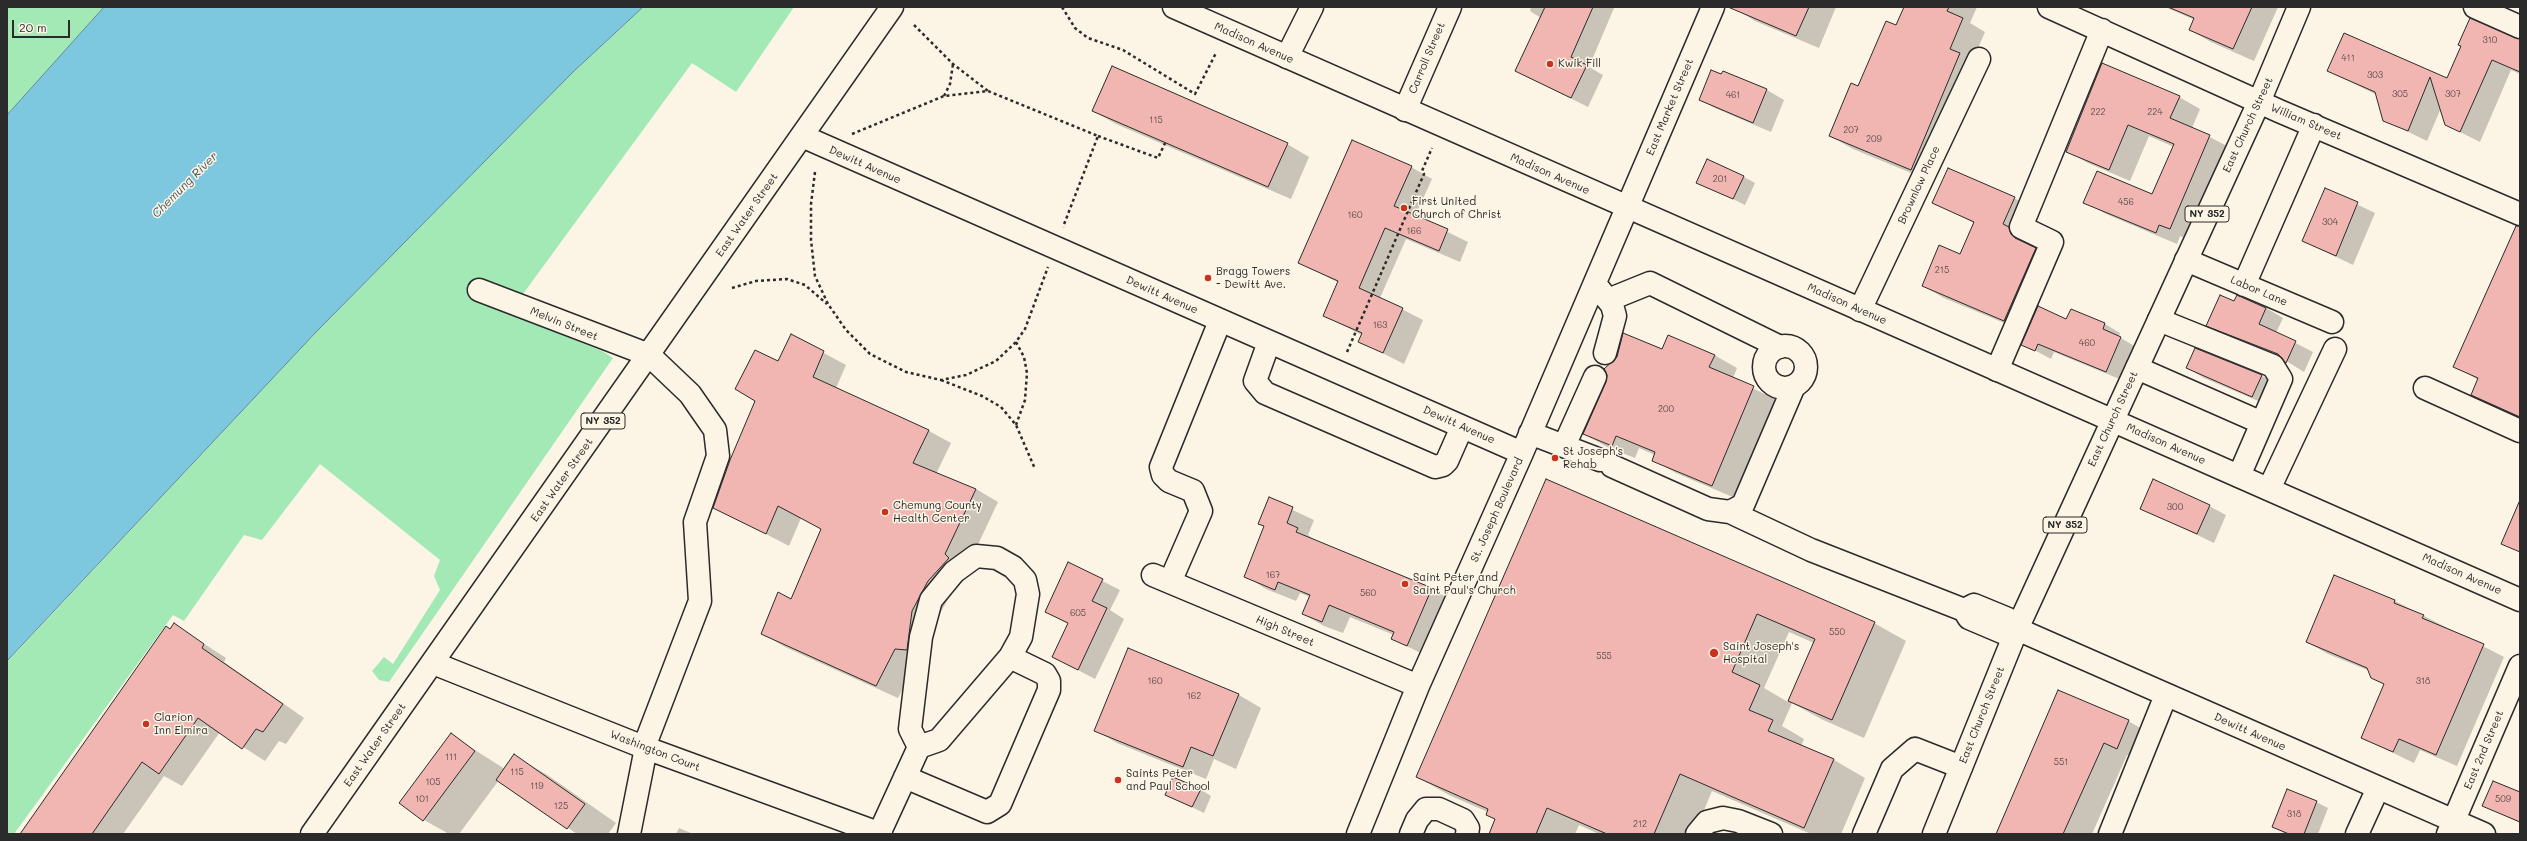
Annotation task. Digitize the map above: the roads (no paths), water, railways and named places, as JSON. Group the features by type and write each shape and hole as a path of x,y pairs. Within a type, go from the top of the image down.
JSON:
{"street":[{"name":"East Water Street","path":"312,834 892,7"},
{"name":"Madison Avenue","path":"1174,7 1627,208 2520,600"},
{"path":"1288,57 1312,7"},
{"name":"Carroll Street","path":"1405,110 1450,7"},
{"name":"East Market Street","path":"1627,208 1713,7"},
{"name":"William Street","path":"2049,7 2259,102 2520,214"},
{"name":"East Church Street","path":"1934,834 2017,629 2259,102 2299,7"},
{"path":"2475,7 2520,27"},
{"path":"1997,370 2052,242 2021,227 2102,30"},
{"name":"Brownlow Place","path":"1860,310 1979,59"},
{"path":"2244,286 2314,125"},
{"name":"Dewitt Avenue","path":"802,136 1462,427 1526,443 1564,446 1606,463 1708,509 1730,512 1811,550 1964,610 1969,618 2002,632 2017,629 2166,694 2378,788 2451,828 2484,834"},
{"name":"St. Joseph Boulevard","path":"1358,834 1418,686 1526,443 1601,292 1627,208"},
{"name":"Labor Lane","path":"2186,260 2244,286 2332,322"},
{"path":"1605,353 1615,316 1601,292 1650,283 1780,348 1794,348 1804,357 1806,371 1800,382 1788,388 1774,385 1766,375 1765,368 1769,355 1780,348"},
{"name":"Melvin Street","path":"480,290 649,355"},
{"name":"High Street","path":"1220,320 1161,467 1163,475 1169,481 1193,491 1201,511 1161,578 1418,686"},
{"path":"2159,320 2273,366 2282,379 2239,476"},
{"path":"1269,342 1255,381 1259,389 1265,393 1435,467 1443,465 1447,461 1462,427"},
{"path":"2269,489 2334,349"},
{"path":"629,834 645,748 700,602 695,522 718,456 715,430 690,394 649,355"},
{"path":"2137,368 2262,423"},
{"path":"1564,446 1595,377"},
{"path":"1730,512 1743,505 1794,386"},
{"path":"2425,388 2520,431"},
{"path":"880,834 919,747 939,740 1010,657 1021,637 1028,594 1025,580 1013,567 997,558 976,556 954,572 931,600 921,637 910,729 919,747"},
{"path":"905,777 987,812 1000,804 1049,690 1049,681 1044,674 1010,657"},
{"name":"Washington Court","path":"433,663 645,748 880,834"},
{"name":"East 2nd Street","path":"2451,828 2520,666"},
{"path":"2110,834 2166,694"},
{"path":"1864,834 1892,769 1915,749 1961,767"},
{"path":"2357,834 2378,788"},
{"path":"1411,834 1417,820 1426,809 1439,808 1463,820 1468,828 1467,834"},
{"path":"1697,834 1707,822 1723,818 1738,820 1771,834"}],"water":[{"name":"Chemung River","path":"104,7 643,7 573,72 317,331 7,661 7,115"}],"place":[{"name":"Kwik Fill","path":"1550,64"},
{"name":"First United Church of Christ","path":"1404,208"},
{"name":"Bragg Towers - Dewitt Ave.","path":"1208,278"},
{"name":"St Joseph's Rehab","path":"1555,458"},
{"name":"Chemung County Health Center","path":"885,512"},
{"name":"Saint Peter and Saint Paul's Church","path":"1405,584"},
{"name":"Saint Joseph's Hospital","path":"1714,653"},
{"name":"Clarion Inn Elmira","path":"146,724"},
{"name":"Saints Peter and Paul School","path":"1118,780"}]}
